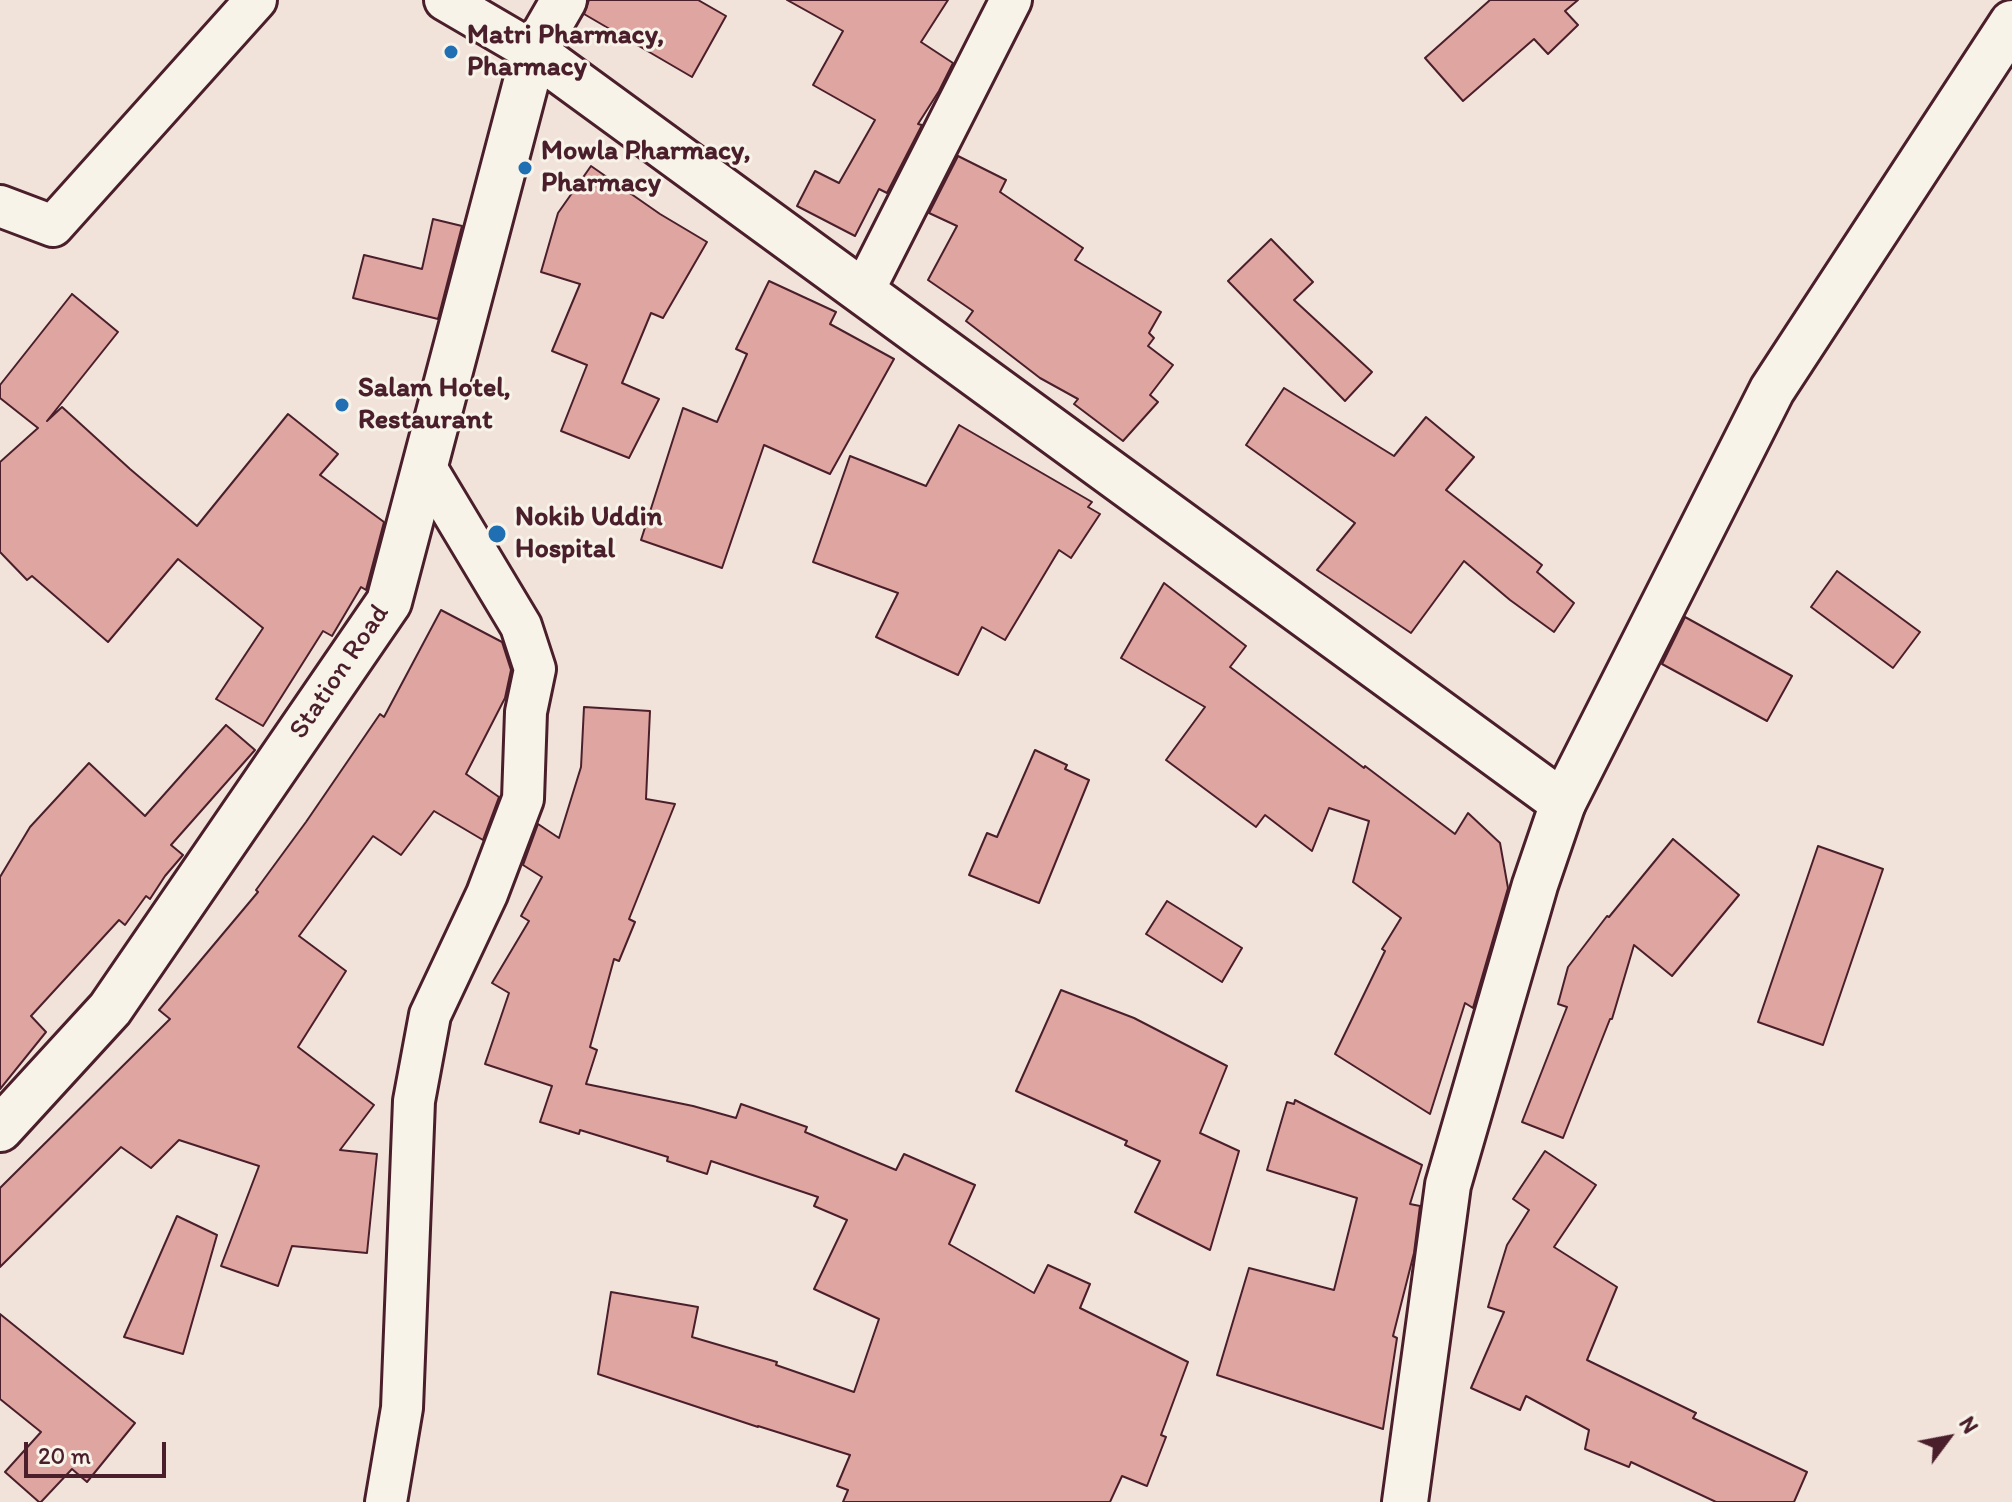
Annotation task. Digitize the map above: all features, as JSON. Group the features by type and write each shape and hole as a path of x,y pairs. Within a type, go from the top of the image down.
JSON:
{"main road":[{"name":"Station Road","path":"0,1129 110,1009 389,602 534,52 564,0"},
{"path":"1405,1502 1448,1185 1535,885 1563,803 1772,390 2012,23"},
{"path":"534,52 1563,803"}],"street":[{"path":"0,206 53,226 256,0"},
{"path":"445,0 534,52"},
{"path":"863,292 1011,0"},
{"path":"386,1502 402,1408 414,1101 430,1015 487,894 523,799 526,712 535,669 521,626 425,466"}],"building":[{"path":"589,0 698,0 726,16 692,77 584,14"},
{"path":"787,0 948,0 921,42 953,63 918,124 922,125 887,193 879,189 855,236 797,206 815,171 839,183 875,120 813,85 843,31"},
{"path":"1490,0 1578,0 1565,11 1578,25 1548,54 1534,39 1463,101 1425,58"},
{"path":"958,156 1006,180 1000,192 1083,248 1075,260 1161,312 1149,333 1154,338 1148,346 1173,365 1150,395 1158,402 1123,441 1074,404 1078,399 1040,378 966,321 973,311 928,280 957,226 929,213"},
{"path":"591,166 707,242 663,318 651,313 622,383 659,399 629,458 561,431 587,365 552,351 580,284 541,272 558,213"},
{"path":"433,219 462,226 438,319 353,298 364,255 422,269"},
{"path":"1271,239 1313,282 1294,300 1372,372 1345,401 1228,281"},
{"path":"769,281 836,312 830,324 894,359 830,474 764,445 722,568 641,540 683,408 717,422 747,354 736,349"},
{"path":"72,294 118,332 47,421 62,407 197,526 288,414 338,454 320,475 384,522 366,590 361,587 332,636 323,631 263,726 216,699 263,628 178,559 108,642 32,576 27,580 0,552 0,462 38,428 0,398 0,385"},
{"path":"1284,388 1394,456 1426,417 1474,457 1446,490 1542,565 1537,572 1574,603 1554,632 1464,561 1411,633 1317,570 1355,523 1246,445"},
{"path":"959,425 1092,502 1088,507 1100,514 1071,558 1059,550 1005,640 982,627 958,675 876,637 898,593 813,562 850,456 926,486"},
{"path":"1837,571 1920,632 1893,668 1811,607"},
{"path":"1164,583 1246,646 1230,667 1455,834 1468,813 1500,843 1508,888 1473,1008 1465,1003 1430,1114 1335,1054 1385,951 1382,949 1401,918 1353,882 1369,821 1329,808 1312,851 1265,815 1256,827 1166,760 1205,707 1121,658"},
{"path":"441,610 502,642 511,670 505,698 466,774 499,797 483,840 434,811 401,855 373,836 299,936 346,971 298,1047 374,1105 340,1150 377,1154 367,1253 292,1246 278,1286 221,1266 259,1166 179,1140 151,1168 121,1147 0,1267 0,1188 170,1019 159,1010 258,892 256,890 380,714 384,717"},
{"path":"1685,617 1792,676 1767,721 1662,664"},
{"path":"584,707 650,711 646,799 675,804 629,919 635,922 619,961 614,959 590,1047 597,1050 586,1084 736,1118 741,1104 807,1127 805,1132 896,1170 904,1154 975,1185 949,1244 1034,1293 1048,1265 1090,1284 1080,1308 1188,1362 1161,1435 1166,1437 1147,1486 1122,1476 1110,1502 843,1502 848,1490 837,1486 850,1455 598,1374 611,1292 698,1307 692,1337 777,1362 776,1365 854,1392 879,1319 814,1289 847,1220 814,1206 818,1197 711,1161 707,1174 667,1161 668,1157 580,1130 579,1134 540,1122 552,1086 485,1064 509,993 492,983 529,921 521,916 542,877 523,865 538,824 559,838 581,767"},
{"path":"226,725 255,750 171,845 183,855 150,899 146,896 125,925 119,920 31,1016 46,1032 0,1089 0,877 30,827 89,763 145,816"},
{"path":"1035,750 1067,765 1065,769 1089,780 1039,903 969,875 987,833 997,837"},
{"path":"1673,839 1739,895 1672,976 1634,945 1612,1019 1563,1138 1522,1122 1567,1007 1558,1004 1568,967"},
{"path":"1818,846 1883,869 1823,1045 1758,1022"},
{"path":"1167,901 1242,948 1222,982 1146,934"},
{"path":"1061,990 1134,1018 1227,1066 1200,1133 1239,1151 1210,1250 1135,1212 1160,1161 1125,1145 1127,1141 1016,1091"},
{"path":"1295,1100 1422,1165 1410,1204 1420,1206 1414,1253 1393,1336 1397,1338 1383,1429 1217,1375 1249,1268 1334,1290 1357,1198 1267,1170 1287,1102 1294,1104"},
{"path":"1545,1151 1596,1185 1554,1247 1617,1287 1587,1360 1696,1413 1693,1418 1807,1472 1794,1502 1716,1502 1631,1462 1629,1467 1585,1449 1589,1430 1526,1396 1520,1410 1471,1388 1504,1312 1488,1307 1507,1245 1529,1210 1513,1199"},
{"path":"177,1216 217,1235 183,1354 124,1337"},
{"path":"0,1314 135,1423 87,1482 72,1469 41,1502 5,1472 41,1432 0,1399"}],"place":[{"name":"Matri Pharmacy, Pharmacy","path":"451,52"},
{"name":"Mowla Pharmacy, Pharmacy","path":"525,168"},
{"name":"Salam Hotel, Restaurant","path":"342,405"},
{"name":"Nokib Uddin Hospital","path":"497,534"}]}
